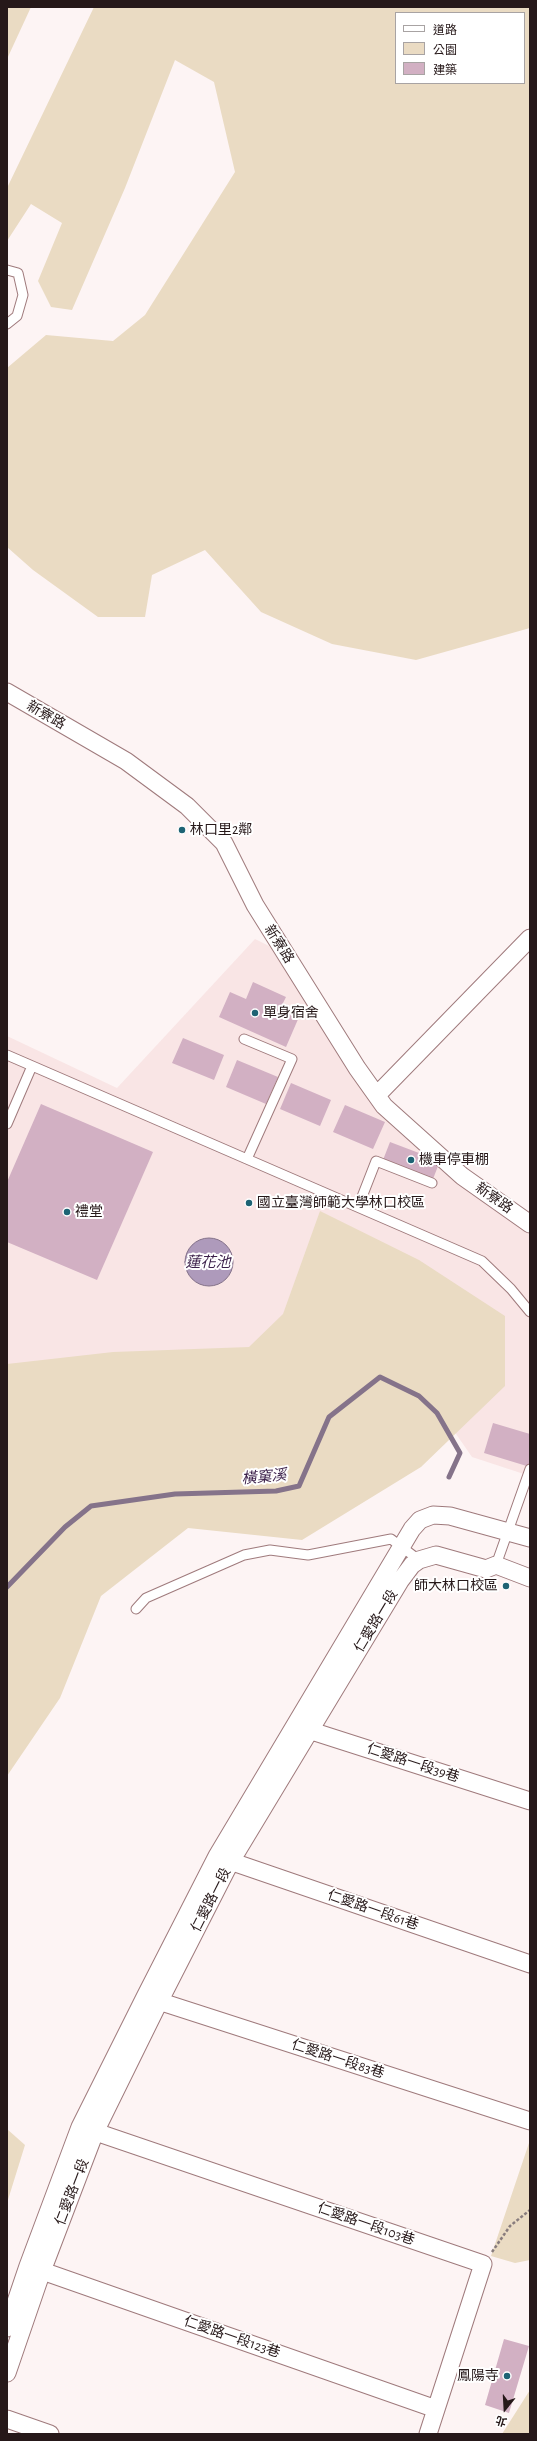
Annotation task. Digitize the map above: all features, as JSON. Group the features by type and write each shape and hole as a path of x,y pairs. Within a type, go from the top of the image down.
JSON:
{"street":[{"name":"新寮路","path":"7,692 126,762 187,806 224,843 255,905 357,1068 384,1106 462,1176 530,1224"},
{"path":"377,1095 530,938"},
{"name":"仁愛路一段","path":"7,2328 35,2268 87,2129 152,1999 224,1859 302,1728 402,1546 420,1520 432,1515 450,1516 530,1538"},
{"path":"419,1560 436,1554 486,1569 496,1565 530,1578"},
{"name":"仁愛路一段","path":"302,1728 400,1581 419,1560"},
{"name":"仁愛路一段39巷","path":"302,1728 530,1801"},
{"name":"仁愛路一段61巷","path":"224,1859 530,1964"},
{"name":"仁愛路一段83巷","path":"152,1999 530,2121"},
{"name":"仁愛路一段103巷","path":"87,2129 483,2264"},
{"path":"428,2434 483,2264"},
{"name":"仁愛路一段","path":"7,2374 35,2268"},
{"name":"仁愛路一段123巷","path":"35,2268 436,2409"},
{"path":"7,2419 50,2434"}],"lane":[{"path":"7,270 18,273 23,295 17,316 7,324"},
{"path":"244,1039 292,1059 247,1159"},
{"path":"7,1055 482,1261 511,1289 530,1312"},
{"path":"7,1124 32,1066"},
{"path":"358,1207 376,1161 432,1183"},
{"path":"496,1565 530,1469"},
{"path":"136,1609 146,1598 244,1555 270,1550 308,1555 391,1539 419,1560"}],"path":[{"path":"483,2264 510,2226 530,2210"}],"shaded area":[{"name":"國立臺灣師範大學林口校區","path":"255,939 269,946 378,1105 530,1234 530,1476 472,1457 429,1395 7,1452 7,1036 117,1088"}],"green space":[{"path":"7,7 31,7 7,59"},
{"path":"94,7 530,7 530,628 416,660 332,644 261,612 205,550 152,575 145,617 98,617 33,570 7,547 7,368 46,335 113,341 145,315 235,172 214,82 175,60 125,188 72,310 51,307 38,281 62,223 31,204 7,241 7,188"},
{"path":"320,1211 419,1260 505,1316 505,1386 421,1467 302,1540 188,1528 101,1596 60,1698 7,1776 7,1364 113,1352 249,1347 283,1314"},
{"path":"7,2129 25,2145 7,2203"},
{"path":"530,2140 530,2260 515,2263 491,2256"},
{"path":"530,2390 530,2434 502,2434"}],"water":[{"name":"蓮花池","path":"204,1238 214,1238 226,1245 233,1257 233,1267 226,1279 214,1286 204,1286 196,1282 189,1275 185,1267 185,1257 189,1249 196,1242"}],"building":[{"name":"單身宿舍","path":"253,982 286,997 280,1009 299,1017 286,1047 219,1017 230,992 246,999"},
{"path":"183,1038 224,1055 214,1080 172,1063"},
{"path":"237,1060 278,1077 266,1104 226,1087"},
{"path":"291,1083 331,1100 320,1126 280,1109"},
{"name":"禮堂","path":"41,1104 153,1152 97,1280 7,1242 7,1182"},
{"path":"345,1105 385,1122 373,1149 333,1132"},
{"name":"機車停車棚","path":"390,1142 440,1161 433,1179 383,1160"},
{"path":"493,1423 530,1434 530,1467 484,1453"},
{"name":"鳳陽寺","path":"504,2339 529,2346 509,2413 485,2405"}],"waterway":[{"name":"橫窠溪","path":"7,1587 65,1527 91,1506 175,1494 276,1491 299,1486 329,1417 380,1377 419,1396 437,1413 460,1453 449,1477"}],"place":[{"name":"林口里2鄰","path":"182,830"},
{"name":"單身宿舍","path":"255,1013"},
{"name":"機車停車棚","path":"411,1160"},
{"name":"國立臺灣師範大學林口校區","path":"249,1203"},
{"name":"禮堂","path":"67,1212"},
{"name":"師大林口校區","path":"506,1586"},
{"name":"鳳陽寺","path":"507,2376"}]}
